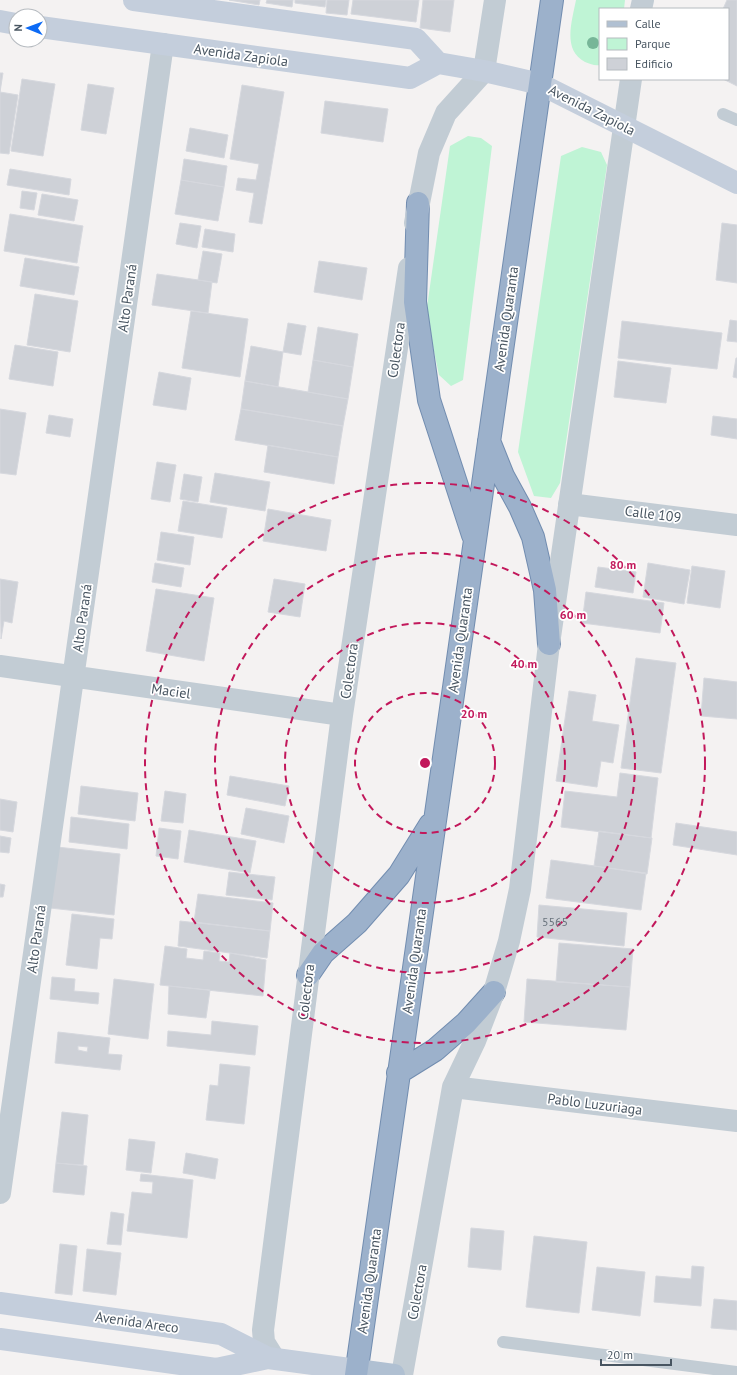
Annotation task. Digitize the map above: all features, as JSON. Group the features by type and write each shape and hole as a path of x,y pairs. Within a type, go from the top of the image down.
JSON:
{"highway":[{"name":"Avenida Quaranta","path":"356,1372 552,0"},
{"path":"418,203 415,302 429,400 475,539"},
{"path":"489,440 503,476 520,507 533,536 545,590 549,644"},
{"path":"308,975 323,953 357,924 399,875 434,818"},
{"path":"398,1073 435,1050 466,1023 494,992"}],"main road":[{"path":"134,0 169,2 416,39 438,63"},
{"name":"Avenida Zapiola","path":"48,28 410,78 438,63 484,70 540,84 737,183"},
{"name":"Avenida Areco","path":"0,1303 221,1334 282,1363"},
{"name":"Avenida Areco","path":"0,1339 216,1369 282,1363 329,1370 356,1372"},
{"path":"356,1372 394,1375"}],"street":[{"path":"484,70 495,0"},
{"name":"Alto Paraná","path":"0,1193 163,44"},
{"name":"Colectora","path":"282,1363 264,1342 263,1330 342,715 418,203 428,153 446,113 484,70"},
{"name":"Colectora","path":"402,1375 452,1088 475,1041 494,992 509,941 520,889 549,644 631,80"},
{"name":"Calle 109","path":"569,504 737,525"},
{"name":"Maciel","path":"0,666 342,715"},
{"name":"Pablo Luzuriaga","path":"452,1088 737,1121"}],"lane":[{"path":"724,114 737,120"},
{"path":"503,1342 737,1372"}],"green space":[{"path":"576,0 625,0 624,8 599,8 599,65 585,62 578,57 573,50 571,43 571,26"},
{"path":"468,136 481,138 492,146 463,380 451,386 439,375 426,314 450,146"},
{"path":"582,147 601,152 607,165 560,483 551,498 534,496 518,452 561,156"}],"building":[{"path":"229,0 260,0 259,5"},
{"path":"267,0 293,0 292,7 266,3"},
{"path":"295,0 326,0 325,7 295,3"},
{"path":"327,0 349,0 347,15 326,13"},
{"path":"353,0 419,0 416,22 351,14"},
{"path":"423,0 454,0 450,32 420,28"},
{"path":"727,0 737,0 737,86 725,80 729,80 729,8 723,8"},
{"path":"0,73 3,73 0,92"},
{"path":"22,79 55,84 43,156 11,151"},
{"path":"88,84 114,88 106,134 81,130"},
{"path":"242,85 284,92 262,224 249,222 254,193 236,190 238,178 256,180 259,164 230,159"},
{"path":"0,92 18,95 9,154 0,153"},
{"path":"325,101 388,109 383,142 321,133"},
{"path":"190,128 228,135 224,158 186,151"},
{"path":"184,159 227,166 224,187 181,180"},
{"path":"10,169 71,179 69,195 7,185"},
{"path":"181,180 224,187 218,221 175,214"},
{"path":"22,191 37,193 34,210 20,208"},
{"path":"42,194 78,200 74,221 38,215"},
{"path":"10,214 83,226 77,263 4,251"},
{"path":"180,223 201,226 197,248 176,244"},
{"path":"722,223 737,225 737,283 716,280"},
{"path":"205,229 235,234 233,252 202,247"},
{"path":"203,251 222,254 217,283 198,280"},
{"path":"25,258 79,267 74,295 20,286"},
{"path":"319,261 367,268 362,300 314,292"},
{"path":"157,274 212,282 208,313 152,305"},
{"path":"35,294 78,301 70,352 27,345"},
{"path":"191,311 248,319 240,377 182,368"},
{"path":"730,320 737,321 737,342 727,341"},
{"path":"622,321 722,333 717,369 618,358"},
{"path":"288,323 306,326 301,355 283,352"},
{"path":"318,327 358,334 353,367 313,360"},
{"path":"15,345 58,352 53,386 9,379"},
{"path":"251,346 283,352 278,387 245,381"},
{"path":"737,358 737,378 733,377"},
{"path":"313,360 353,367 348,399 308,392"},
{"path":"618,361 671,368 666,403 614,397"},
{"path":"159,372 191,378 186,410 153,405"},
{"path":"245,381 348,399 343,426 241,409"},
{"path":"0,409 26,413 16,475 0,473"},
{"path":"241,409 343,426 338,457 235,440"},
{"path":"49,415 73,419 70,437 46,433"},
{"path":"713,416 737,419 737,439 711,435"},
{"path":"268,445 338,457 334,484 264,472"},
{"path":"157,462 176,465 170,502 151,499"},
{"path":"215,473 270,482 265,511 210,502"},
{"path":"184,474 202,477 198,502 180,499"},
{"path":"183,501 227,508 222,538 178,531"},
{"path":"268,509 331,520 326,551 263,541"},
{"path":"161,532 194,537 190,565 157,560"},
{"path":"155,563 184,568 181,587 152,582"},
{"path":"648,563 690,570 684,604 643,597"},
{"path":"692,566 725,571 720,608 687,603"},
{"path":"598,567 636,572 633,593 595,587"},
{"path":"0,579 18,582 12,623 4,621 1,639"},
{"path":"274,579 305,584 300,617 268,612"},
{"path":"156,589 214,598 204,661 146,651"},
{"path":"586,592 664,603 660,633 582,623"},
{"path":"636,658 676,663 661,773 621,768"},
{"path":"704,678 737,682 737,719 701,716"},
{"path":"569,691 596,695 592,721 619,725 613,763 601,761 597,787 556,781"},
{"path":"620,773 658,778 651,838 561,827 565,791 617,797"},
{"path":"230,776 289,786 285,806 227,795"},
{"path":"81,786 138,793 135,821 78,814"},
{"path":"165,791 186,794 183,823 161,821"},
{"path":"0,799 17,802 13,832 0,830"},
{"path":"246,808 289,816 284,843 241,834"},
{"path":"71,817 129,824 127,849 69,842"},
{"path":"676,823 737,832 737,855 673,845"},
{"path":"159,828 181,831 178,859 156,856"},
{"path":"189,830 256,841 250,873 184,862"},
{"path":"599,831 652,838 647,874 594,866"},
{"path":"0,836 11,838 9,853 0,852"},
{"path":"57,847 120,854 114,915 50,908"},
{"path":"551,860 646,873 641,910 546,898"},
{"path":"229,872 275,877 272,900 226,895"},
{"path":"0,884 5,885 3,897 0,897"},
{"path":"198,894 273,903 270,931 194,922"},
{"path":"539,905 627,913 624,946 537,937"},
{"path":"72,914 114,919 112,939 100,938 97,969 66,965"},
{"path":"180,921 270,931 267,958 178,946"},
{"path":"559,943 633,949 630,987 556,982"},
{"path":"165,946 187,949 186,958 203,960 204,951 220,953 219,961 229,962 230,953 266,960 263,996 160,985"},
{"path":"52,977 75,979 74,991 99,993 98,1004 50,999"},
{"path":"114,979 154,984 148,1039 108,1034"},
{"path":"527,979 630,987 626,1030 524,1022"},
{"path":"169,986 210,990 206,1018 168,1014"},
{"path":"212,1021 258,1026 255,1055 167,1046 168,1031 211,1035"},
{"path":"58,1032 110,1038 108,1054 122,1055 120,1070 55,1063","holes":["78,1046 88,1047 87,1052 78,1050"]},
{"path":"220,1064 250,1067 244,1124 206,1120 210,1085 218,1086"},
{"path":"62,1112 88,1115 83,1165 56,1163"},
{"path":"129,1139 155,1142 151,1173 126,1170"},
{"path":"186,1153 218,1159 215,1179 183,1173"},
{"path":"56,1163 87,1166 84,1195 53,1192"},
{"path":"141,1174 193,1180 187,1238 127,1231 132,1192 152,1194 153,1182 140,1181"},
{"path":"111,1212 124,1214 121,1245 107,1244"},
{"path":"471,1228 504,1231 501,1270 468,1267"},
{"path":"534,1236 587,1242 579,1313 526,1307"},
{"path":"60,1244 77,1246 72,1295 55,1293"},
{"path":"87,1249 121,1253 116,1295 83,1291"},
{"path":"692,1266 704,1267 701,1306 654,1302 656,1276 691,1279"},
{"path":"597,1267 645,1272 640,1316 592,1310"},
{"path":"714,1299 737,1301 737,1330 711,1328"}]}
